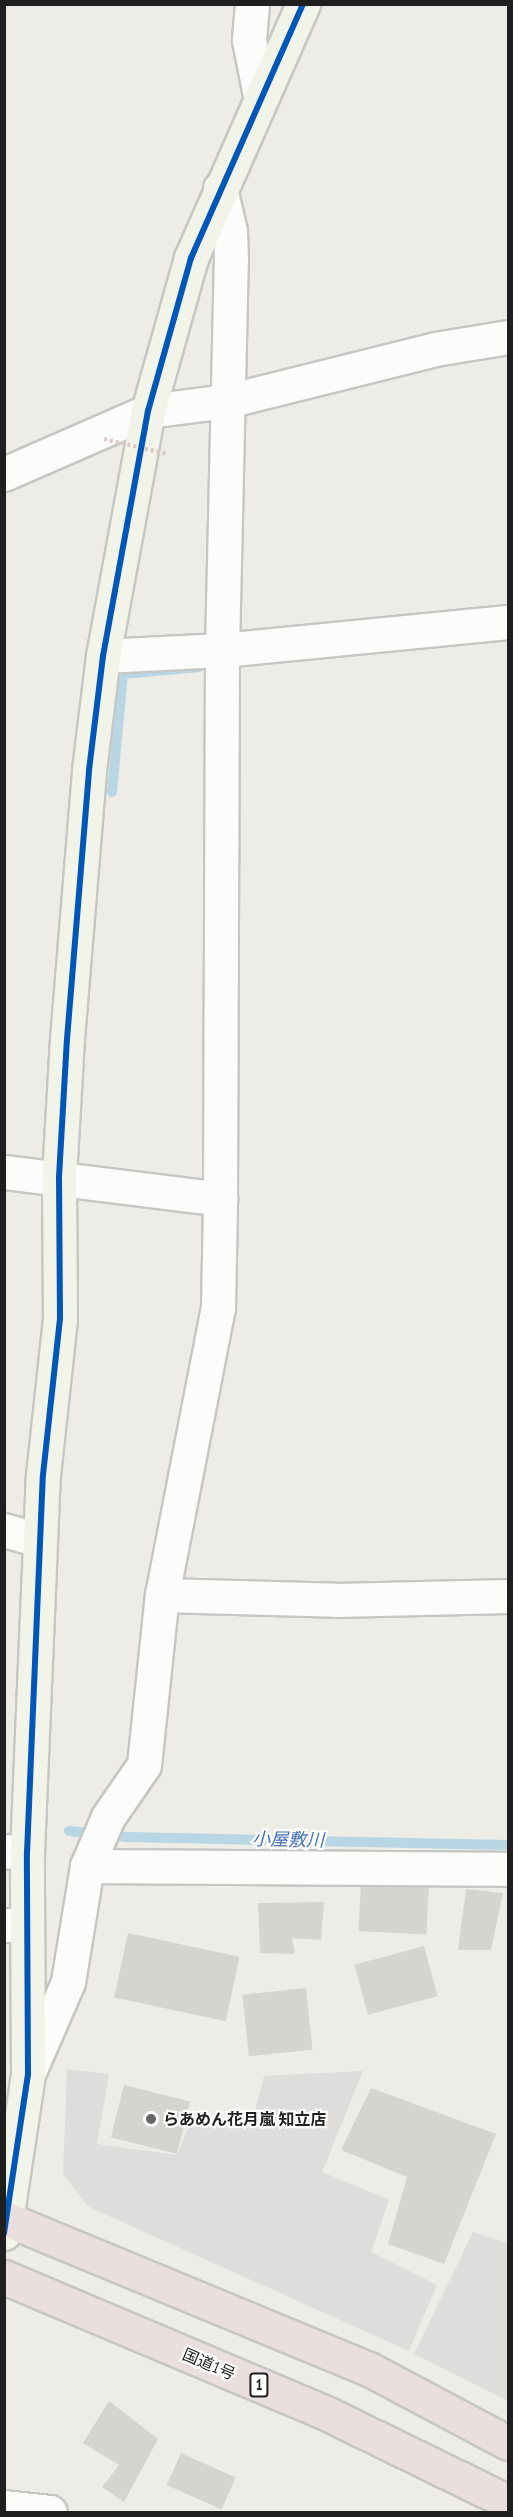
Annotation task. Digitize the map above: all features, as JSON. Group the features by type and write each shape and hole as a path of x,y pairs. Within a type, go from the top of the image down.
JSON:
{"highway":[{"path":"5,2224 369,2369 508,2443"},
{"name":"国道1号","path":"4,2277 330,2415 508,2502"}],"street":[{"path":"252,4 249,40 260,95"},
{"path":"5,2224 28,2074 16,1925 16,1852 60,1319 59,1177 88,782 103,656 148,411 191,258 260,95 303,4"},
{"path":"28,2074 68,1982 92,1856 108,1817 144,1765 162,1595 218,1308 222,651 230,231 220,188"},
{"path":"4,474 148,411 227,400 435,349 508,337"},
{"path":"103,656 222,651 508,622"},
{"path":"4,1172 220,1198"},
{"path":"4,1530 40,1540"},
{"path":"162,1595 336,1600 508,1596"},
{"path":"92,1856 508,1869"},
{"path":"4,2507 50,2512"}],"path":[{"path":"104,439 167,454"}],"shaded area":[{"path":"67,2069 109,2074 97,2144 177,2155 193,2117 251,2126 264,2076 363,2071 322,2172 389,2200 371,2252 437,2285 409,2351 89,2207 63,2174"},
{"path":"473,2232 508,2243 508,2401 414,2354"}],"building":[{"path":"361,1883 429,1887 426,1934 358,1931"},
{"path":"466,1889 503,1893 491,1950 458,1950"},
{"path":"324,1902 321,1940 292,1938 295,1954 260,1953 258,1903"},
{"path":"128,1933 240,1957 226,2021 114,1998"},
{"path":"424,1946 437,1996 368,2015 354,1965"},
{"path":"306,1988 312,2050 249,2056 242,1995"},
{"name":"らあめん花月嵐 知立店","path":"124,2085 190,2101 177,2154 111,2137"},
{"path":"371,2088 496,2134 444,2264 388,2244 407,2177 341,2150"},
{"path":"109,2401 158,2439 124,2502 102,2487 119,2465 83,2443"},
{"path":"181,2453 236,2477 222,2509 167,2485"}],"waterway":[{"path":"112,792 123,674 199,667"},
{"name":"小屋敷川","path":"69,1831 127,1837 508,1845"}],"cycle path":[{"path":"4,2233 28,2074 27,1853 43,1475 60,1319 59,1177 67,1039 89,770 103,656 148,411 191,258 303,4"}],"place":[{"name":"らあめん花月嵐 知立店","path":"151,2119"}]}
